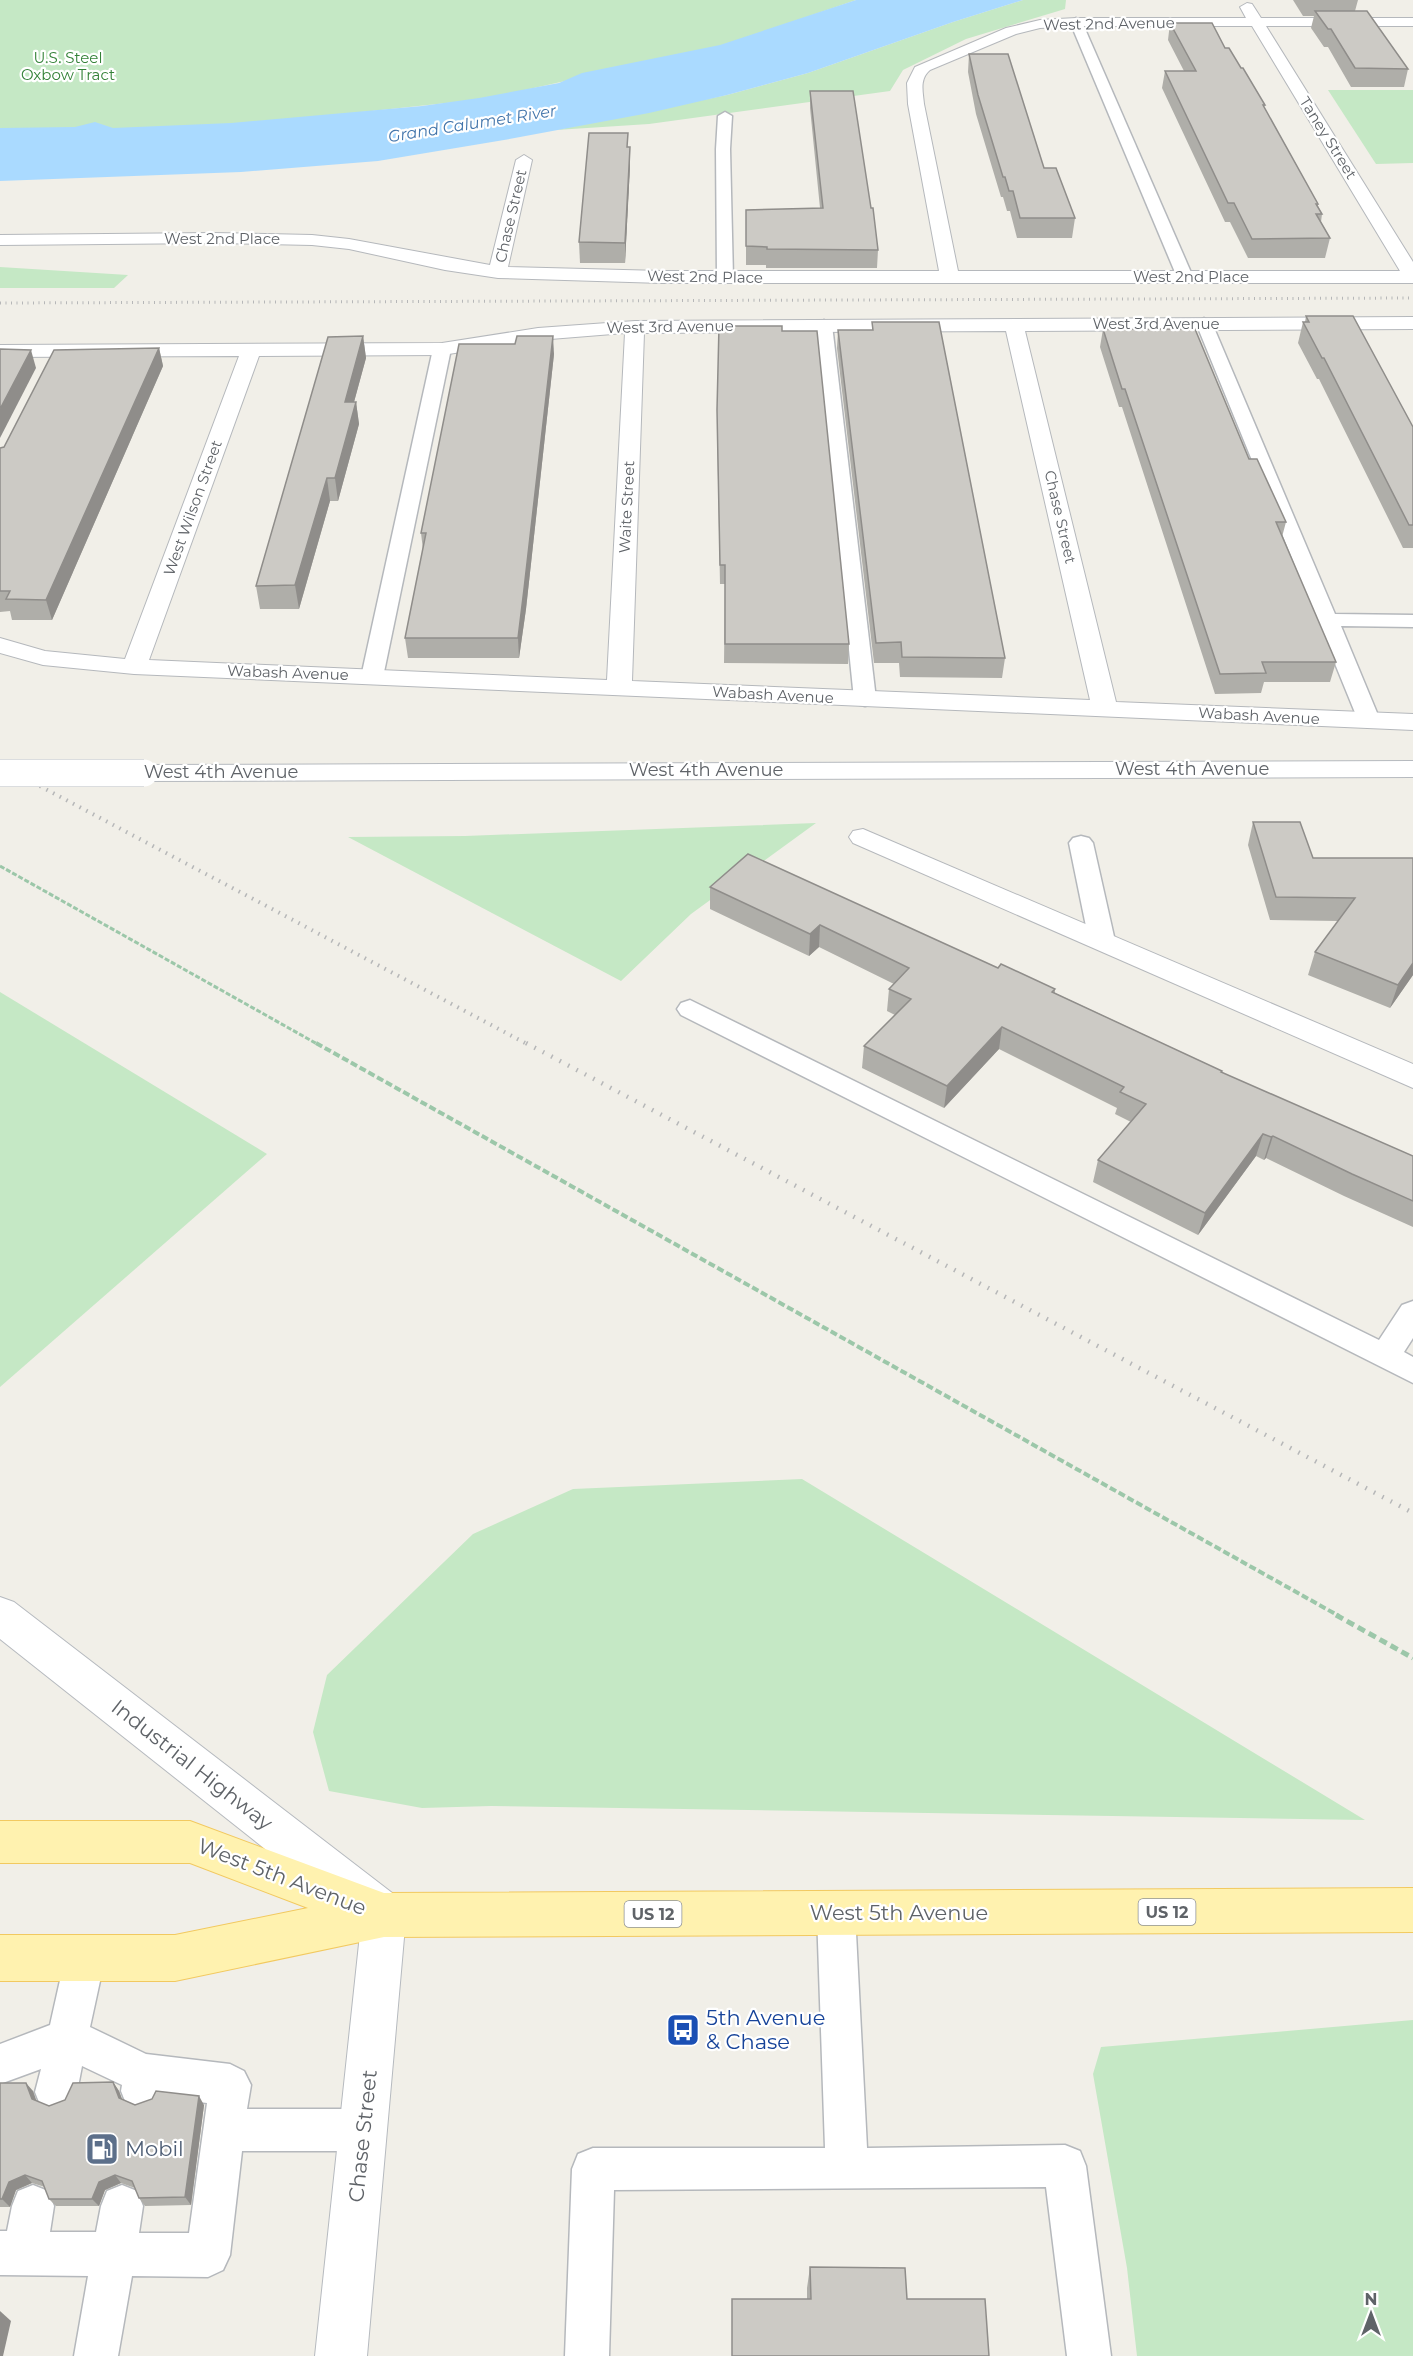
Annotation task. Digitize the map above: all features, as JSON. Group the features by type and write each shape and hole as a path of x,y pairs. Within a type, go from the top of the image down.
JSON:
{"main road":[{"name":"West 5th Avenue","path":"0,1842 190,1842 384,1915"},
{"name":"West 5th Avenue","path":"0,1958 175,1958 384,1915 1413,1910"}],"street":[{"name":"Taney Street","path":"1243,0 1413,277"},
{"name":"West 2nd Avenue","path":"950,278 917,109 916,75 930,65 1011,31 1040,24 1076,22 1413,22"},
{"name":"Chase Street","path":"498,272 524,160"},
{"name":"West 2nd Place","path":"0,240 312,240 349,244 445,264 498,272 724,278 1413,277"},
{"name":"West 3rd Avenue","path":"0,351 442,350 497,338 561,330 635,327 1413,323"},
{"name":"Chase Street","path":"1014,324 1105,709"},
{"name":"Waite Street","path":"619,688 635,327"},
{"name":"West Wilson Street","path":"134,667 251,350"},
{"name":"Wabash Avenue","path":"0,645 43,658 134,667 1413,722"},
{"name":"West 4th Avenue","path":"0,772 1413,769"},
{"path":"863,837 1413,1077"},
{"name":"Industrial Highway","path":"0,1615 384,1915"},
{"name":"Chase Street","path":"341,2356 384,1915"}],"lane":[{"path":"1076,22 1185,277"},
{"path":"724,278 725,116"},
{"path":"1204,323 1369,720"},
{"path":"824,325 865,699"},
{"path":"372,677 442,350"},
{"path":"46,371 57,351"},
{"path":"1327,620 1413,621"},
{"path":"1081,843 1102,941"},
{"path":"690,1010 1413,1371"},
{"path":"1385,1357 1413,1313"},
{"path":"836,1913 848,2169"},
{"path":"56,2092 86,1958"},
{"path":"0,2064 69,2038"},
{"path":"33,2206 12,2253 208,2255 230,2085 143,2082 69,2038"},
{"path":"224,2130 363,2130"},
{"path":"586,2356 593,2169 1065,2166 1089,2356"},
{"path":"96,2356 123,2206"}],"path":[{"path":"0,866 1413,1658"}],"green space":[{"name":"U.S. Steel Oxbow Tract","path":"0,0 856,0 722,46 484,99 194,130 0,135"},
{"path":"1023,0 1066,0 1065,9 966,39 903,70 890,91 649,124 556,130 727,95 808,73"},
{"path":"1328,90 1413,90 1413,163 1376,164"},
{"path":"0,267 128,275 114,288 0,288"},
{"path":"816,823 691,914 621,981 348,837 465,836"},
{"path":"0,992 267,1154 0,1387"},
{"path":"802,1479 1365,1820 491,1806 422,1808 329,1791 313,1732 327,1675 473,1534 573,1489"},
{"path":"1413,2020 1413,2356 1137,2356 1127,2268 1093,2074 1101,2047"}],"water":[{"name":"Grand Calumet River","path":"856,0 1023,0 808,73 727,95 649,113 504,140 378,161 241,172 0,181 0,128 75,127 95,122 113,128 231,123 422,106 479,98 559,83 582,73 720,45"}],"building":[{"path":"1315,11 1367,11 1408,69 1355,68 1331,29 1328,29"},
{"path":"1170,23 1212,23 1225,48 1229,48 1265,105 1263,105 1318,204 1316,204 1322,214 1316,214 1330,238 1252,239 1234,203 1228,203 1165,71 1196,71"},
{"path":"969,54 1008,54 1044,168 1056,168 1075,218 1020,218 1013,191 1009,191 1005,177 1003,177 978,95"},
{"path":"810,91 853,91 878,250 767,249 767,247 746,246 746,210 823,208"},
{"path":"589,133 628,133 627,147 630,147 625,243 579,242"},
{"path":"1306,316 1353,316 1413,427 1413,525 1409,525 1324,358 1303,322 1309,322"},
{"path":"872,322 939,322 1005,658 902,657 901,642 876,643 838,330 873,330"},
{"path":"719,326 782,326 782,331 817,331 849,644 725,644 725,565 720,565 717,410"},
{"path":"1103,329 1195,329 1249,459 1257,459 1286,522 1276,522 1336,662 1262,662 1266,673 1220,674"},
{"path":"363,336 345,402 356,402 335,478 327,478 295,585 256,586 328,337"},
{"path":"517,336 553,336 518,638 405,638 426,533 421,533 459,344 515,344"},
{"path":"159,348 46,600 6,599 10,591 0,591 0,448 4,447 54,350"},
{"path":"0,349 31,350 0,409"},
{"path":"1253,822 1300,822 1313,858 1413,858 1413,963 1398,985 1315,952 1355,898 1276,897"},
{"path":"748,854 998,968 1001,964 1055,989 1052,992 1221,1072 1413,1156 1413,1201 1273,1136 1263,1134 1205,1213 1098,1160 1146,1104 1120,1092 1124,1087 1002,1027 947,1086 864,1046 911,999 889,989 909,968 820,925 810,934 710,887"},
{"name":"Mobil","path":"113,2082 119,2098 135,2105 152,2099 156,2091 199,2096 185,2197 139,2198 132,2181 115,2175 99,2182 92,2199 49,2199 42,2181 25,2175 9,2182 0,2199 0,2083 26,2083 32,2099 49,2106 65,2100 73,2083"},
{"path":"810,2267 905,2268 907,2299 985,2299 989,2356 732,2356 732,2299 811,2299"}],"railway":[{"path":"0,303 1413,298"},
{"path":"0,765 529,1045"},
{"path":"526,1043 1413,1513"}],"place":[{"name":"5th Avenue & Chase","path":"683,2030"},
{"name":"Mobil","path":"102,2149"}]}
